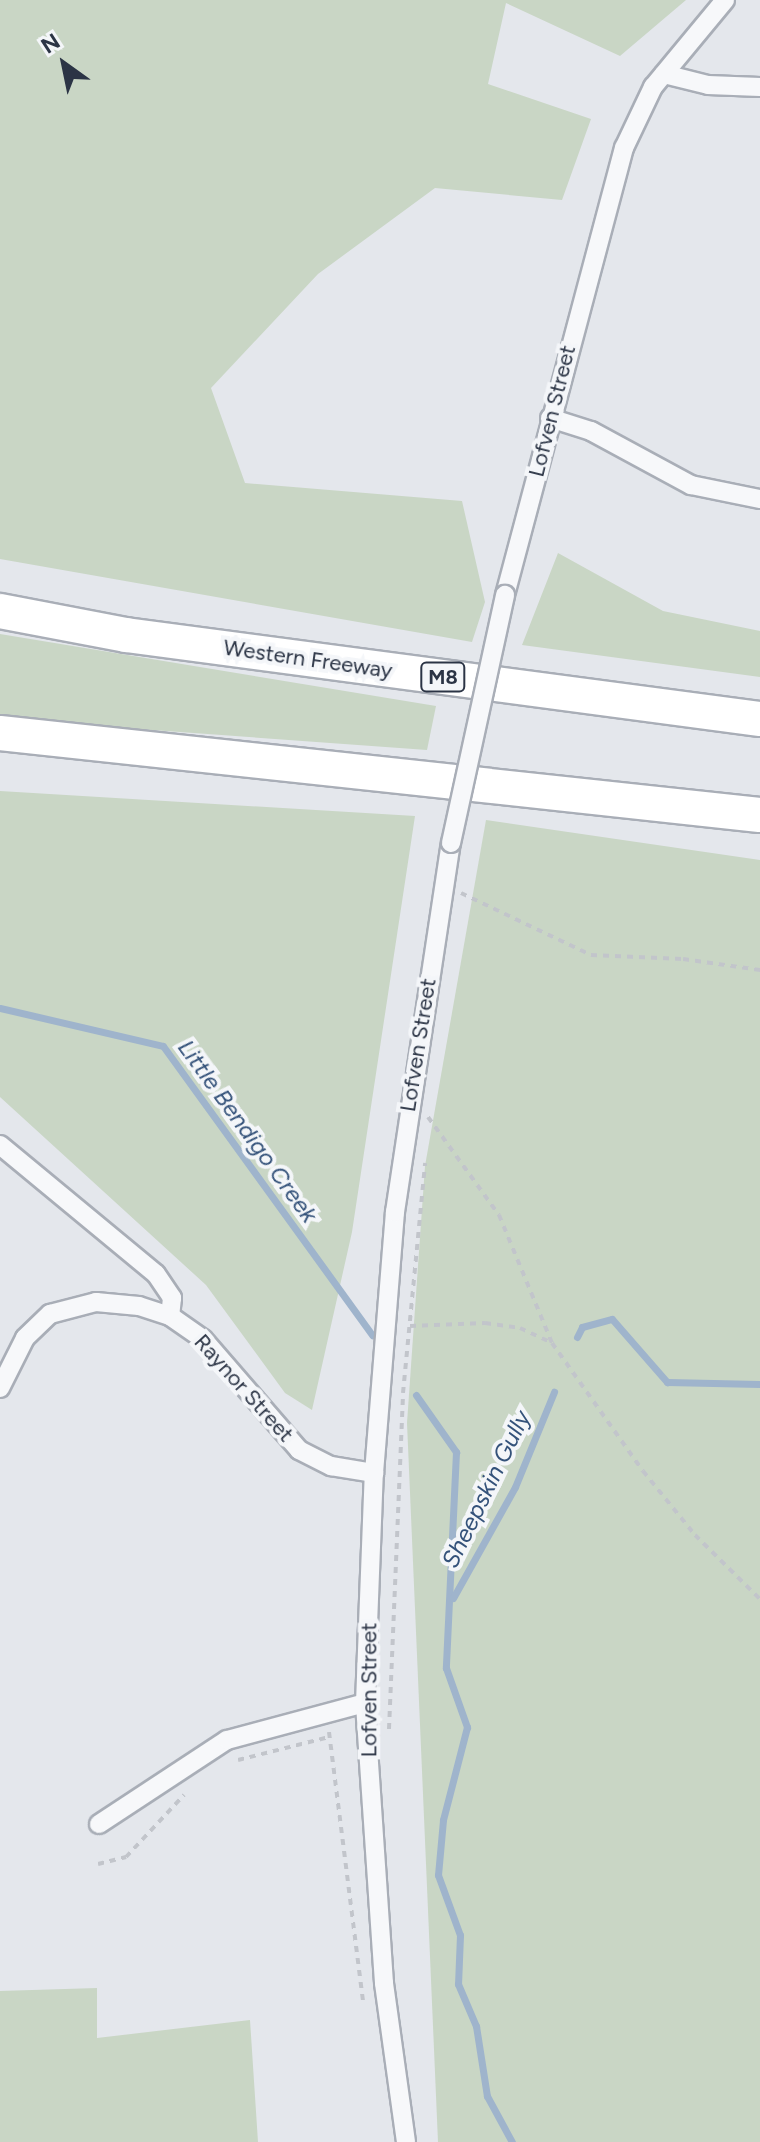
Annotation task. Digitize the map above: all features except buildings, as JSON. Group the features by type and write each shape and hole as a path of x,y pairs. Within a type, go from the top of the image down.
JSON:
{"highway":[{"name":"Western Freeway","path":"0,611 126,635 760,719"},
{"path":"0,733 760,815"}],"street":[{"name":"Lofven Street","path":"406,2142 384,1983 365,1703 374,1473 384,1327 408,1108 451,890 451,843 505,595 624,148 664,74 725,0"},
{"path":"664,74 708,85 760,87"},
{"path":"550,418 591,431 691,485 760,499"},
{"path":"0,1145 156,1274 172,1298 170,1316 113,1302 58,1310 25,1338 0,1388"},
{"name":"Raynor Street","path":"170,1316 214,1350 290,1443 331,1466 374,1473"},
{"path":"99,1824 227,1740 365,1703"}],"path":[{"path":"451,890 462,877"},
{"path":"451,890 457,906"},
{"path":"451,890 591,955 683,959 760,970"},
{"path":"428,1132 431,1101"},
{"path":"408,1108 429,1117 499,1215 552,1343 643,1471 695,1535 760,1599"},
{"path":"389,1690 410,1326 426,1147"},
{"path":"384,1327 485,1323 520,1328 552,1343"},
{"path":"331,1712 329,1737 363,2003"},
{"path":"236,1761 329,1737"},
{"path":"98,1864 113,1863 135,1850 164,1810 198,1786"}],"green space":[{"path":"0,0 686,0 620,56 506,3 488,84 591,119 562,200 435,188 318,274 211,388 245,483 462,501 485,602 472,642 0,559"},
{"path":"558,553 663,611 760,631 760,677 522,645"},
{"path":"0,634 436,706 427,750 0,719"},
{"path":"0,791 415,816 352,1232 312,1410 285,1393 206,1285 0,1097"},
{"path":"486,820 760,860 760,2142 438,2142 407,1423 425,1166"},
{"path":"97,1988 97,2038 250,2020 258,2142 0,2142 0,1991"}],"waterway":[{"name":"Little Bendigo Creek","path":"0,1008 163,1046 372,1335"},
{"name":"Sheepskin Gully","path":"577,1337 582,1327 612,1319 667,1382 760,1384"},
{"name":"Sheepskin Gully","path":"453,1598 515,1487 554,1392"},
{"name":"Little Bendigo Creek","path":"416,1395 456,1452 446,1668 467,1727 443,1820 438,1875 460,1935 458,1984 476,2026 487,2096 512,2142"}]}
